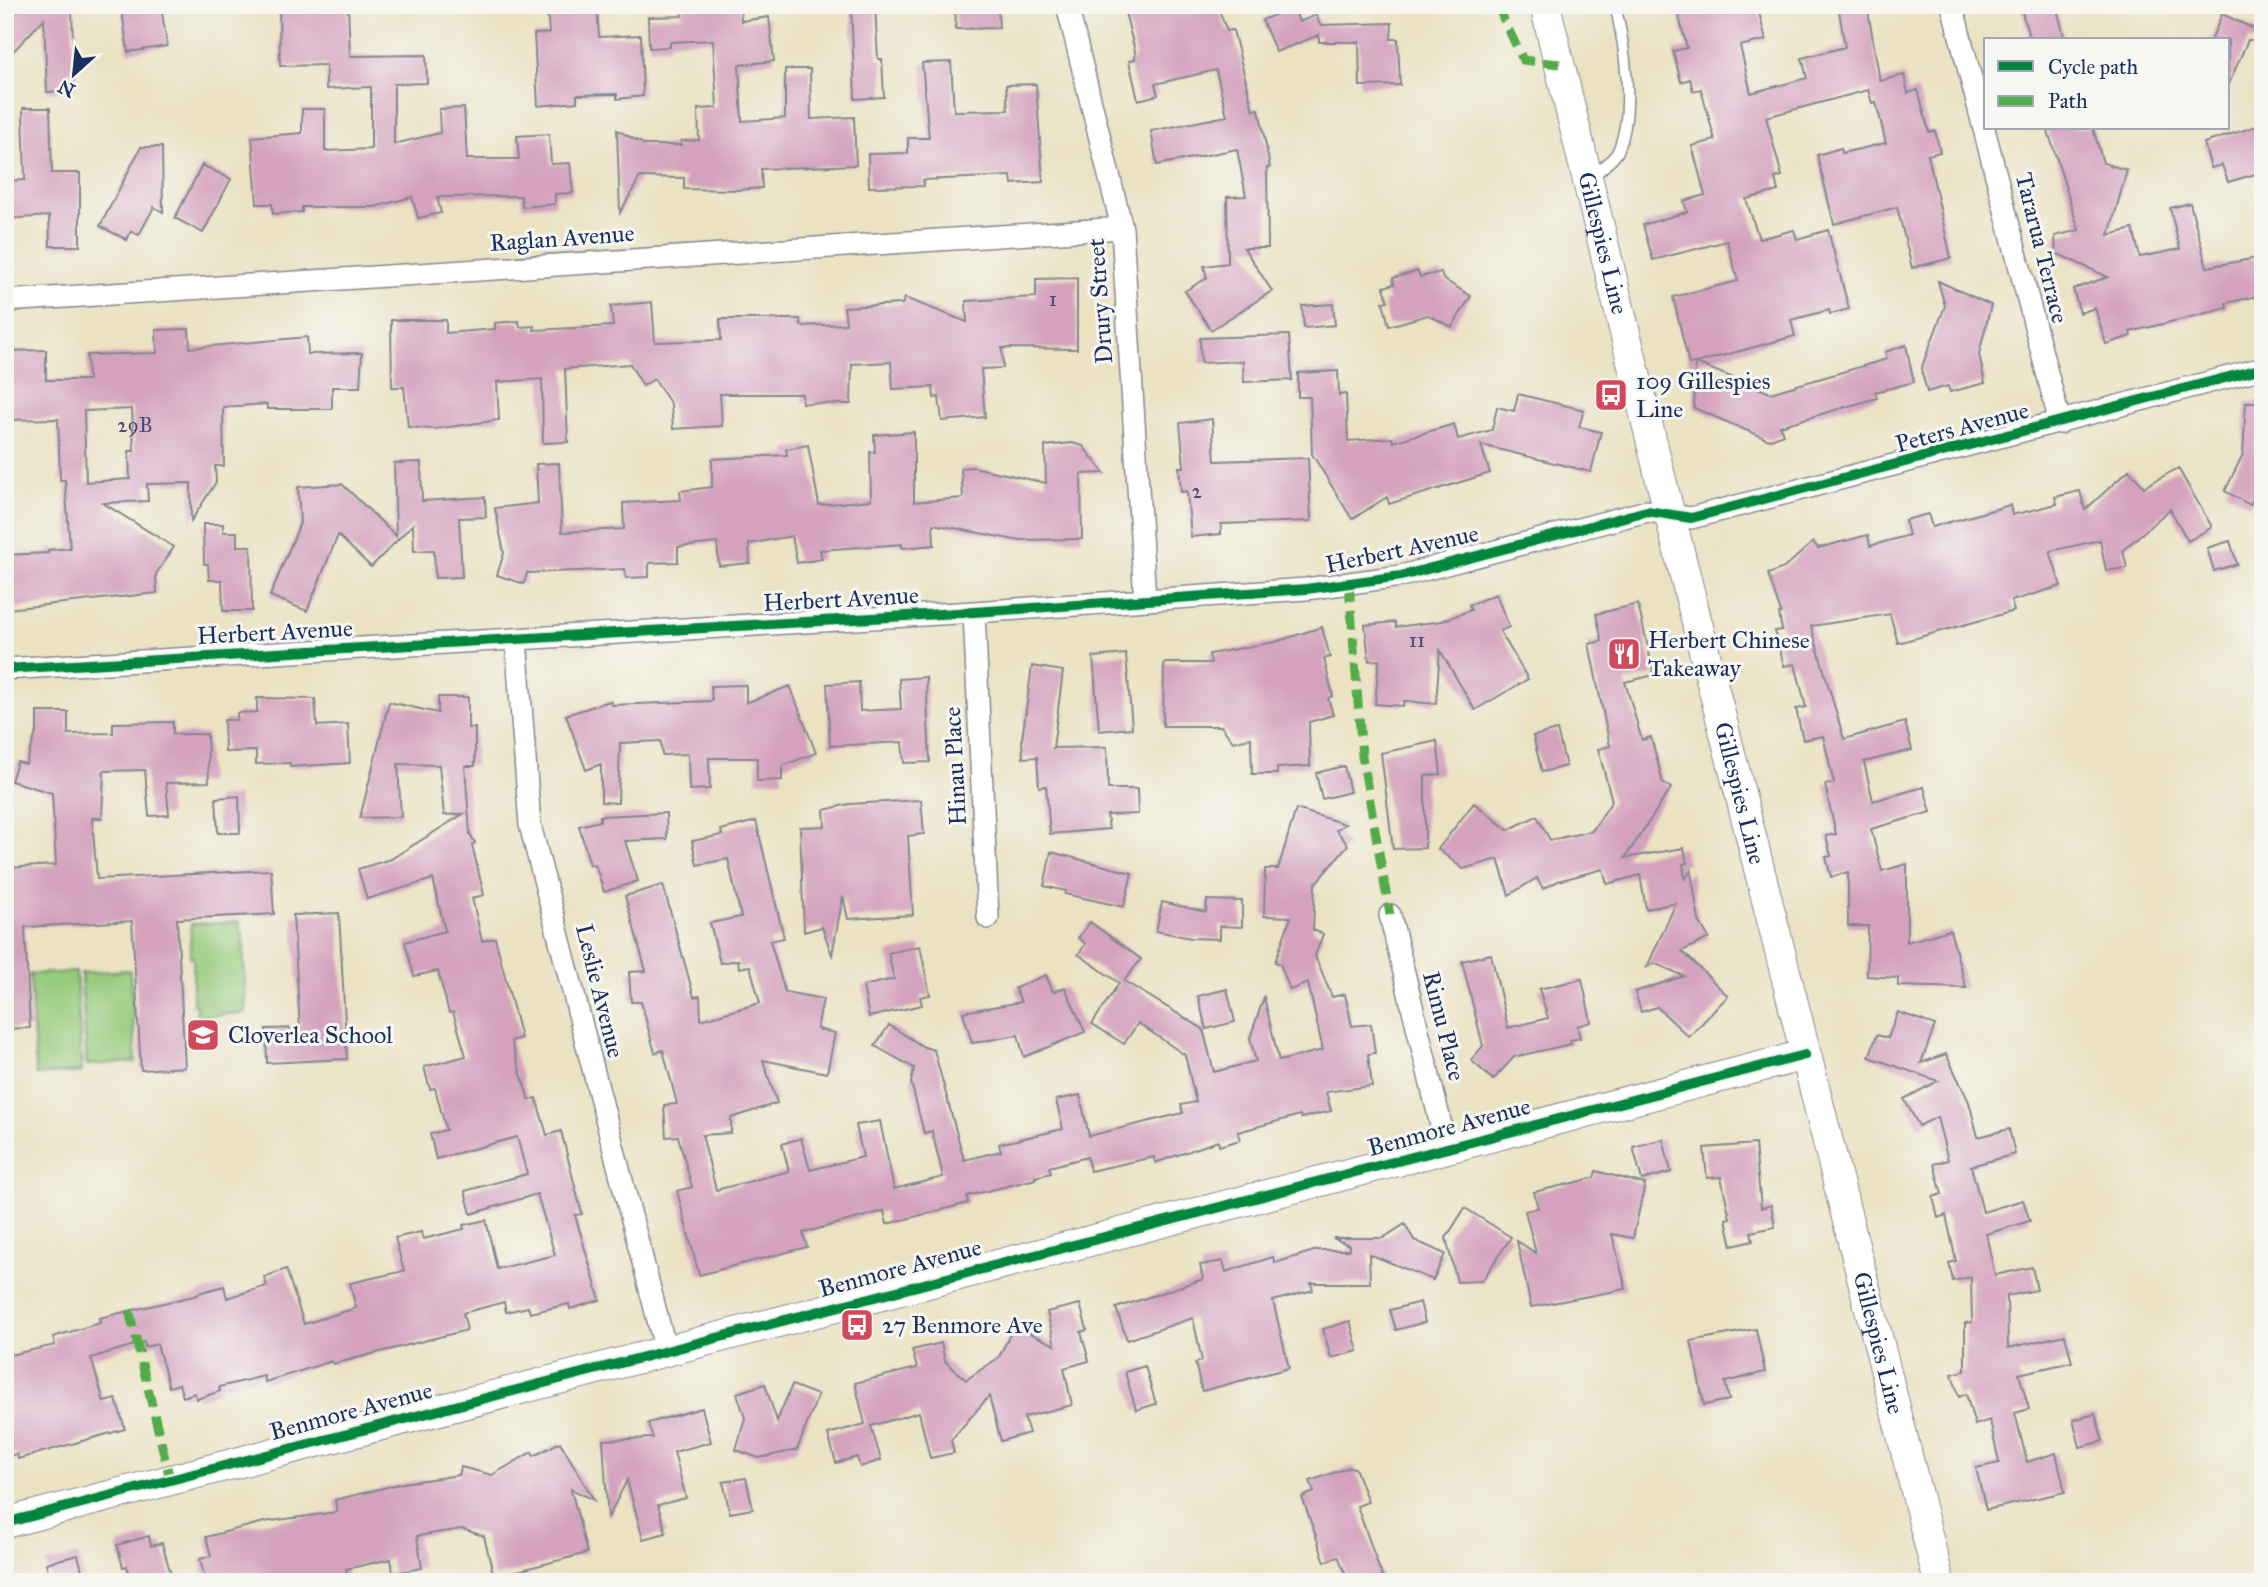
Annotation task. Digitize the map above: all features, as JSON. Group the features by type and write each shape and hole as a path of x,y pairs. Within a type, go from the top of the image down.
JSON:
{"street":[{"name":"Drury Street","path":"1068,5 1122,228 1145,600"},
{"name":"Gillespies Line","path":"1545,5 1805,1055 1940,1582"},
{"name":"Tararua Terrace","path":"1952,5 1984,129"},
{"name":"Tararua Terrace","path":"1984,130 2060,423"},
{"name":"Raglan Avenue","path":"5,301 1122,228"},
{"name":"Peters Avenue","path":"1670,515 1691,518 2263,368"},
{"name":"Herbert Avenue","path":"5,669 974,612 1306,589 1401,576 1647,511 1670,515"},
{"name":"Hinau Place","path":"974,612 988,918"},
{"name":"Leslie Avenue","path":"516,639 530,825 666,1351"},
{"name":"Rimu Place","path":"1391,915 1447,1150"},
{"name":"Benmore Avenue","path":"5,1523 1805,1055"}],"lane":[{"path":"1589,180 1617,154 1623,134 1623,40 1615,5"}],"green space":[{"path":"240,922 240,933 243,933 246,1013 197,1016 196,1005 193,1004 191,924"},
{"path":"130,970 136,1062 87,1065 81,973"},
{"path":"76,972 82,1072 36,1075 30,974"}],"building":[{"path":"5,5 72,5 74,91 47,92 44,19 5,60"},
{"path":"121,5 161,5 167,46 128,52"},
{"path":"279,5 348,5 350,56 426,55 427,83 394,84 394,144 440,133 439,109 464,108 467,159 519,159 517,136 549,134 551,164 570,163 573,193 555,194 555,204 522,207 521,196 437,197 441,213 418,218 412,197 374,207 302,207 302,212 273,214 272,204 257,204 252,137 302,133 302,109 325,109 325,151 371,149 371,87 326,89 326,65 280,66"},
{"path":"547,5 597,5 599,37 641,35 643,96 617,99 617,94 577,95 577,102 538,106 534,34 549,33"},
{"path":"740,5 741,21 769,17 774,61 739,65 742,121 785,118 785,69 810,69 811,119 854,117 856,165 761,169 762,188 738,190 684,189 684,178 640,177 620,213 617,130 645,145 681,145 681,141 699,140 698,109 717,108 713,40 670,42 670,47 649,48 648,17 682,16 681,8"},
{"path":"851,5 875,5 878,59 882,59 884,97 855,99"},
{"path":"955,5 998,5 999,28 956,29"},
{"path":"1123,5 1217,5 1227,31 1233,30 1253,110 1259,109 1270,167 1267,168 1268,248 1244,248 1272,291 1211,330 1185,291 1207,278 1204,266 1228,263 1227,197 1246,196 1237,149 1157,165 1151,131 1227,116 1216,70 1155,84 1158,95 1138,100 1129,61 1135,59 1135,51"},
{"path":"1676,5 1757,5 1766,40 1740,46 1751,93 1807,78 1802,58 1845,47 1838,5 1867,5 1880,81 1904,75 1908,93 1918,90 1929,132 1935,131 1940,152 1928,155 1951,258 1912,268 1897,207 1834,224 1817,155 1841,148 1842,153 1886,143 1876,102 1872,103 1868,90 1766,117 1782,176 1775,178 1778,191 1746,199 1759,239 1794,230 1797,239 1828,230 1849,309 1830,314 1829,310 1791,320 1795,336 1696,363 1770,393 1887,359 1885,352 1906,345 1914,382 1875,392 1877,398 1780,426 1783,434 1769,440 1694,408 1695,363 1689,364 1673,297 1738,281 1727,241 1653,260 1643,225 1687,212 1684,201 1705,195 1692,146 1715,140 1701,89 1693,91 1690,79 1681,82 1673,51 1687,48"},
{"path":"2020,5 2056,5 2064,38 2029,38"},
{"path":"1294,7 1299,22 1316,15 1320,25 1392,23 1391,39 1398,39 1400,85 1360,86 1359,42 1319,42 1319,35 1276,52 1262,20"},
{"path":"2222,14 2263,33 2263,40 2248,40 2230,81 2230,38 2212,38"},
{"path":"951,62 954,111 1008,110 1006,85 1036,84 1043,182 1012,184 1011,176 923,180 924,186 869,187 868,154 908,153 908,138 929,138 922,63"},
{"path":"23,108 50,108 52,173 80,173 80,246 50,246 49,216 5,219 5,181 25,180"},
{"path":"2257,126 2263,145 2263,172 2228,182 2222,165 2211,168 2204,143"},
{"path":"2048,130 2094,130 2103,163 2127,170 2109,235 2133,229 2140,257 2180,249 2170,208 2190,203 2207,267 2263,257 2263,295 2226,303 2227,308 2130,332 2131,336 2106,344 2095,308 2080,313 2073,289 2108,277 2056,253 2055,236 2079,230"},
{"path":"141,147 162,147 163,212 154,207 139,235 131,231 127,240 100,226"},
{"path":"202,165 231,179 203,233 175,218"},
{"path":"1418,271 1420,277 1441,272 1443,279 1471,296 1452,327 1428,315 1389,326 1383,302 1388,301 1384,287 1394,284 1393,278"},
{"path":"1077,278 1077,349 1002,348 1003,368 981,369 985,417 942,421 939,397 934,398 933,387 893,389 891,362 852,364 851,404 802,403 802,394 720,394 722,426 673,429 671,404 654,379 643,386 630,364 565,369 568,442 543,443 542,379 497,382 499,420 435,429 408,427 404,387 392,387 391,320 446,320 446,333 495,329 495,323 519,321 520,327 534,326 534,330 613,326 611,306 652,302 655,342 721,340 720,319 800,319 801,326 846,324 844,307 902,304 905,298 967,322 966,301 1036,297 1036,279"},
{"path":"1938,281 1991,305 1979,354 1985,383 1950,392 1948,386 1927,392 1921,369 1945,306"},
{"path":"1333,304 1335,325 1304,328 1302,306"},
{"path":"189,329 190,348 307,337 308,354 362,353 360,387 332,387 332,409 267,409 267,404 223,407 224,466 215,466 216,482 191,521 191,483 147,484 148,501 103,503 174,547 156,574 157,593 8,609 5,555 48,553 48,550 70,548 65,480 60,480 58,419 5,420 5,351 46,350 46,380 88,380 87,355 157,353 156,330","holes":["132,409 134,451 129,451 130,479 86,482 84,411"]},
{"path":"1289,335 1292,380 1244,382 1243,361 1201,363 1200,338"},
{"path":"1338,371 1339,395 1346,394 1348,441 1392,438 1393,442 1454,424 1458,439 1492,430 1497,407 1514,411 1518,394 1584,410 1579,427 1601,432 1591,472 1481,445 1490,473 1389,504 1387,497 1352,519 1312,454 1310,397 1298,397 1298,373"},
{"path":"2246,402 2263,402 2263,482 2250,505 2225,491 2243,454"},
{"path":"1212,419 1215,461 1308,458 1311,521 1221,524 1221,534 1191,537 1187,491 1181,492 1179,467 1184,467 1180,423"},
{"path":"914,432 914,502 963,498 961,468 973,467 1046,483 1045,446 1072,443 1083,446 1104,473 1081,474 1082,539 1015,540 933,524 934,545 902,548 902,544 820,550 822,559 797,563 792,536 749,544 750,563 719,566 717,543 678,547 678,562 649,563 649,577 626,578 625,569 527,573 524,584 497,575 504,553 495,508 538,503 536,464 559,463 562,532 624,529 623,503 681,500 680,491 712,487 712,459 787,455 786,449 808,445 819,505 871,500 870,452 875,452 874,435"},
{"path":"421,462 422,501 485,497 486,517 459,518 462,577 435,578 434,550 414,551 413,524 371,567 338,535 307,611 270,596 300,523 298,487 342,484 396,536 394,463"},
{"path":"2178,468 2212,527 2188,541 2170,509 2123,550 2127,568 2106,571 2100,540 2050,551 2061,586 2011,601 2014,611 1898,643 1890,614 1811,626 1844,739 1905,722 1912,750 1864,762 1873,801 1924,787 1931,812 1871,829 1882,871 1907,864 1907,942 1950,930 1966,988 1898,986 1898,978 1867,976 1868,926 1848,926 1848,872 1831,877 1826,857 1831,856 1826,836 1836,834 1825,785 1834,783 1823,736 1803,740 1796,709 1806,707 1795,664 1784,666 1775,631 1782,630 1781,613 1768,574 1784,568 1813,542 1818,548 1868,535 1870,546 1909,535 1905,520 1928,514 1932,527 2010,505 2012,515 2057,504 2055,497 2080,491 2085,510 2129,470 2144,487"},
{"path":"203,524 223,524 223,532 237,532 237,546 251,546 252,611 223,611 222,580 209,580 208,564 204,564"},
{"path":"2230,541 2237,564 2214,571 2207,548"},
{"path":"1496,594 1509,627 1500,631 1528,679 1475,710 1440,650 1436,704 1404,701 1403,706 1375,704 1379,660 1369,661 1365,625 1395,622 1396,627 1442,621 1471,610 1469,605"},
{"path":"1638,604 1654,675 1625,682 1642,740 1651,737 1663,783 1671,788 1625,858 1684,848 1687,863 1683,864 1685,879 1691,871 1699,921 1709,938 1682,951 1728,996 1689,1037 1657,1007 1641,1012 1635,992 1684,976 1654,963 1647,967 1676,903 1646,909 1640,875 1607,884 1603,869 1558,881 1543,889 1537,878 1509,895 1498,859 1463,869 1438,849 1474,803 1508,830 1537,816 1550,840 1592,831 1612,801 1598,749 1610,746 1589,644 1602,641 1596,614"},
{"path":"1322,627 1330,657 1324,659 1333,696 1328,698 1333,715 1309,722 1310,766 1277,768 1277,774 1252,774 1251,738 1233,742 1221,726 1163,726 1164,663 1211,663 1209,654 1275,642"},
{"path":"1126,654 1132,728 1099,731 1093,657"},
{"path":"1032,666 1063,671 1053,748 1107,747 1108,789 1137,789 1138,814 1107,815 1109,829 1050,834 1046,786 1039,787 1037,757 1023,758 1022,739"},
{"path":"926,677 930,762 904,763 902,742 830,746 827,684 859,682 860,711 901,709 899,679"},
{"path":"746,685 746,703 790,686 816,753 782,766 782,780 757,781 757,758 709,758 710,789 689,790 688,754 662,755 661,741 620,743 618,803 601,802 601,764 586,770 566,715 610,701 612,705 712,701 711,686"},
{"path":"438,697 468,697 468,728 475,728 475,766 465,766 470,834 475,843 472,845 484,895 472,898 482,941 495,938 521,1038 511,1041 529,1100 536,1098 547,1135 561,1131 582,1214 575,1215 600,1300 570,1309 569,1304 530,1313 528,1307 506,1312 504,1302 463,1313 467,1330 333,1364 332,1361 265,1382 264,1376 219,1387 220,1391 197,1399 195,1393 183,1397 179,1384 169,1387 157,1344 145,1347 144,1342 91,1358 104,1402 116,1399 125,1429 18,1459 17,1454 5,1457 5,1356 55,1345 53,1337 100,1323 99,1318 198,1295 224,1286 227,1298 267,1286 264,1277 286,1269 304,1324 356,1308 350,1283 404,1271 395,1238 421,1232 423,1239 464,1229 463,1225 486,1220 497,1269 555,1255 537,1194 471,1214 465,1191 527,1174 517,1137 436,1159 430,1134 446,1130 435,1088 430,1089 424,1067 466,1056 453,1012 449,1013 438,971 414,976 405,942 445,931 433,879 367,899 358,869 391,859 463,814 444,815 439,765 398,764 401,817 360,818 389,702 438,713"},
{"path":"257,698 315,699 317,726 348,724 350,763 290,767 290,763 256,764 256,751 225,752 224,720 237,720 237,713 257,712"},
{"path":"37,712 68,712 68,734 113,733 113,723 173,722 173,734 207,734 209,782 166,783 169,815 149,816 145,770 104,771 102,818 92,818 97,879 271,870 274,914 177,919 185,1067 141,1070 132,921 25,927 30,1028 5,1029 5,868 56,865 52,793 11,781 17,762 26,764 37,730"},
{"path":"1557,730 1566,766 1542,772 1533,736"},
{"path":"1437,741 1441,774 1425,776 1425,848 1393,849 1381,753"},
{"path":"1344,766 1350,792 1322,799 1316,773"},
{"path":"239,796 240,833 218,833 216,798"},
{"path":"921,800 924,834 908,836 913,915 848,919 843,896 832,955 822,927 804,932 800,827 825,826 824,810 849,804"},
{"path":"1296,809 1345,824 1336,830 1348,845 1315,884 1313,930 1323,934 1315,956 1332,997 1345,994 1352,1026 1371,1024 1375,1053 1368,1054 1372,1086 1326,1092 1331,1111 1301,1118 1300,1115 1238,1132 1240,1140 1219,1146 1218,1141 1155,1163 1154,1157 1090,1171 1087,1157 1049,1167 1051,1173 1035,1177 1036,1179 967,1196 968,1203 887,1224 884,1211 803,1233 807,1247 699,1275 677,1191 692,1187 678,1136 666,1137 664,1105 677,1104 663,1050 655,1053 641,1002 631,1002 629,972 646,971 625,896 663,885 694,997 700,996 701,1020 760,1003 750,966 739,968 738,960 720,963 710,923 741,917 728,859 697,865 692,841 722,835 721,830 756,821 784,938 770,941 785,992 823,999 817,1029 835,1033 827,1073 763,1060 777,1103 731,1118 731,1133 702,1135 716,1190 789,1171 782,1144 801,1138 810,1170 863,1157 856,1125 880,1121 894,1189 943,1177 932,1131 924,1133 911,1082 914,1068 875,1046 889,1025 924,1047 934,1050 964,1160 1001,1151 999,1144 1063,1129 1056,1100 1080,1095 1089,1136 1183,1113 1181,1105 1196,1102 1185,1055 1138,1023 1124,1044 1092,1024 1119,983 1078,954 1086,944 1078,938 1090,922 1141,959 1124,981 1203,1029 1214,1072 1256,1061 1250,1038 1264,997 1279,1061 1323,1050 1308,983 1290,990 1280,964 1275,962 1291,917 1264,916 1265,869 1278,869"},
{"path":"666,813 667,839 625,841 638,881 604,892 595,864 590,865 579,826 600,821 600,816"},
{"path":"1051,852 1132,873 1124,907 1065,894 1066,891 1044,886"},
{"path":"1207,900 1242,901 1242,927 1220,926 1220,939 1191,938 1156,931 1162,902 1206,912"},
{"path":"339,913 347,1059 267,1063 266,1029 300,1028 293,915"},
{"path":"920,946 930,995 920,997 922,1005 869,1017 863,986 894,979 888,953"},
{"path":"1491,954 1508,1028 1548,1018 1539,989 1582,979 1591,1022 1577,1026 1580,1038 1570,1040 1571,1044 1514,1057 1493,1080 1471,1060 1483,1046 1462,961"},
{"path":"1046,975 1053,992 1065,987 1085,1032 1024,1057 1018,1035 972,1043 963,1012 1021,1002 1015,988"},
{"path":"1227,989 1235,1022 1206,1029 1198,996"},
{"path":"1898,1012 1935,1025 1921,1063 1946,1054 1969,1102 1978,1137 2009,1129 2015,1154 1971,1166 1983,1212 2023,1200 2030,1221 1986,1234 1995,1275 2032,1267 2037,1290 2007,1296 2008,1348 2065,1335 2072,1362 2019,1374 2029,1409 2015,1413 2027,1462 2056,1453 2065,1492 1986,1510 1976,1468 1999,1463 1990,1420 1975,1425 1966,1394 1959,1397 1952,1374 1965,1371 1965,1323 1972,1322 1971,1277 1953,1281 1949,1263 1956,1261 1946,1215 1938,1218 1933,1197 1942,1194 1934,1164 1948,1160 1937,1117 1919,1126 1904,1099 1938,1081 1869,1057 1877,1035 1888,1038"},
{"path":"1663,1139 1671,1172 1642,1180 1633,1147"},
{"path":"1755,1144 1761,1208 1771,1205 1775,1227 1751,1232 1753,1241 1732,1246 1726,1219 1730,1218 1721,1177 1707,1178 1704,1148"},
{"path":"1596,1171 1645,1184 1633,1238 1612,1234 1626,1289 1531,1307 1517,1241 1536,1253 1525,1211 1538,1208 1534,1192 1594,1178"},
{"path":"1465,1208 1511,1237 1482,1281 1457,1282 1446,1238"},
{"path":"1405,1224 1414,1240 1445,1254 1433,1280 1369,1254 1370,1283 1311,1283 1313,1290 1273,1301 1289,1368 1202,1391 1195,1363 1202,1361 1193,1318 1127,1340 1116,1308 1203,1279 1200,1265 1223,1261 1226,1272 1273,1257 1275,1263 1317,1250 1349,1250 1349,1245 1333,1238 1383,1238"},
{"path":"1420,1302 1425,1322 1396,1330 1390,1310"},
{"path":"1080,1304 1087,1330 1081,1332 1089,1361 1064,1368 1072,1405 1024,1417 1029,1433 1001,1441 989,1396 951,1440 954,1453 930,1458 919,1412 871,1426 881,1460 860,1467 857,1457 836,1463 828,1434 865,1424 855,1383 917,1368 912,1350 941,1343 945,1361 966,1380 999,1357 1014,1326 1055,1345 1047,1312"},
{"path":"1350,1321 1358,1351 1331,1358 1323,1329"},
{"path":"1756,1329 1765,1372 1725,1382 1729,1400 1704,1405 1691,1341"},
{"path":"1145,1366 1156,1404 1136,1410 1125,1372"},
{"path":"765,1384 777,1421 792,1385 818,1395 797,1450 759,1458 736,1450 745,1418 737,1393"},
{"path":"702,1408 711,1442 674,1452 686,1498 658,1505 666,1533 643,1539 627,1480 608,1518 603,1440 653,1438 648,1423"},
{"path":"2095,1414 2103,1441 2080,1447 2073,1420"},
{"path":"560,1442 594,1500 571,1489 587,1553 494,1577 484,1536 462,1529 417,1536 422,1568 393,1573 391,1559 346,1569 349,1582 323,1582 322,1577 290,1582 206,1582 200,1559 211,1556 206,1537 264,1522 337,1512 335,1500 403,1483 459,1475 461,1467 492,1475 532,1452 534,1456"},
{"path":"1350,1467 1355,1468 1368,1502 1357,1506 1384,1582 1349,1582 1338,1556 1325,1562 1302,1497 1314,1492 1310,1481"},
{"path":"746,1478 753,1509 730,1513 723,1482"},
{"path":"149,1536 151,1546 162,1543 173,1582 131,1582 127,1566 123,1567 117,1545"},
{"path":"78,1555 85,1582 51,1582 46,1563"}],"marked path":[{"path":"1497,5 1523,60 1560,64"},
{"path":"1349,583 1362,756 1390,915"},
{"path":"129,1310 170,1479"}],"cycle path":[{"path":"5,669 974,612 1306,589 1401,576 1647,511 1691,518 2263,368"},
{"path":"5,1523 1805,1055"}],"place":[{"name":"109 Gillespies Line","path":"1611,395"},
{"name":"Herbert Chinese Takeaway","path":"1624,654"},
{"name":"Cloverlea School","path":"203,1035"},
{"name":"27 Benmore Ave","path":"857,1325"}]}
